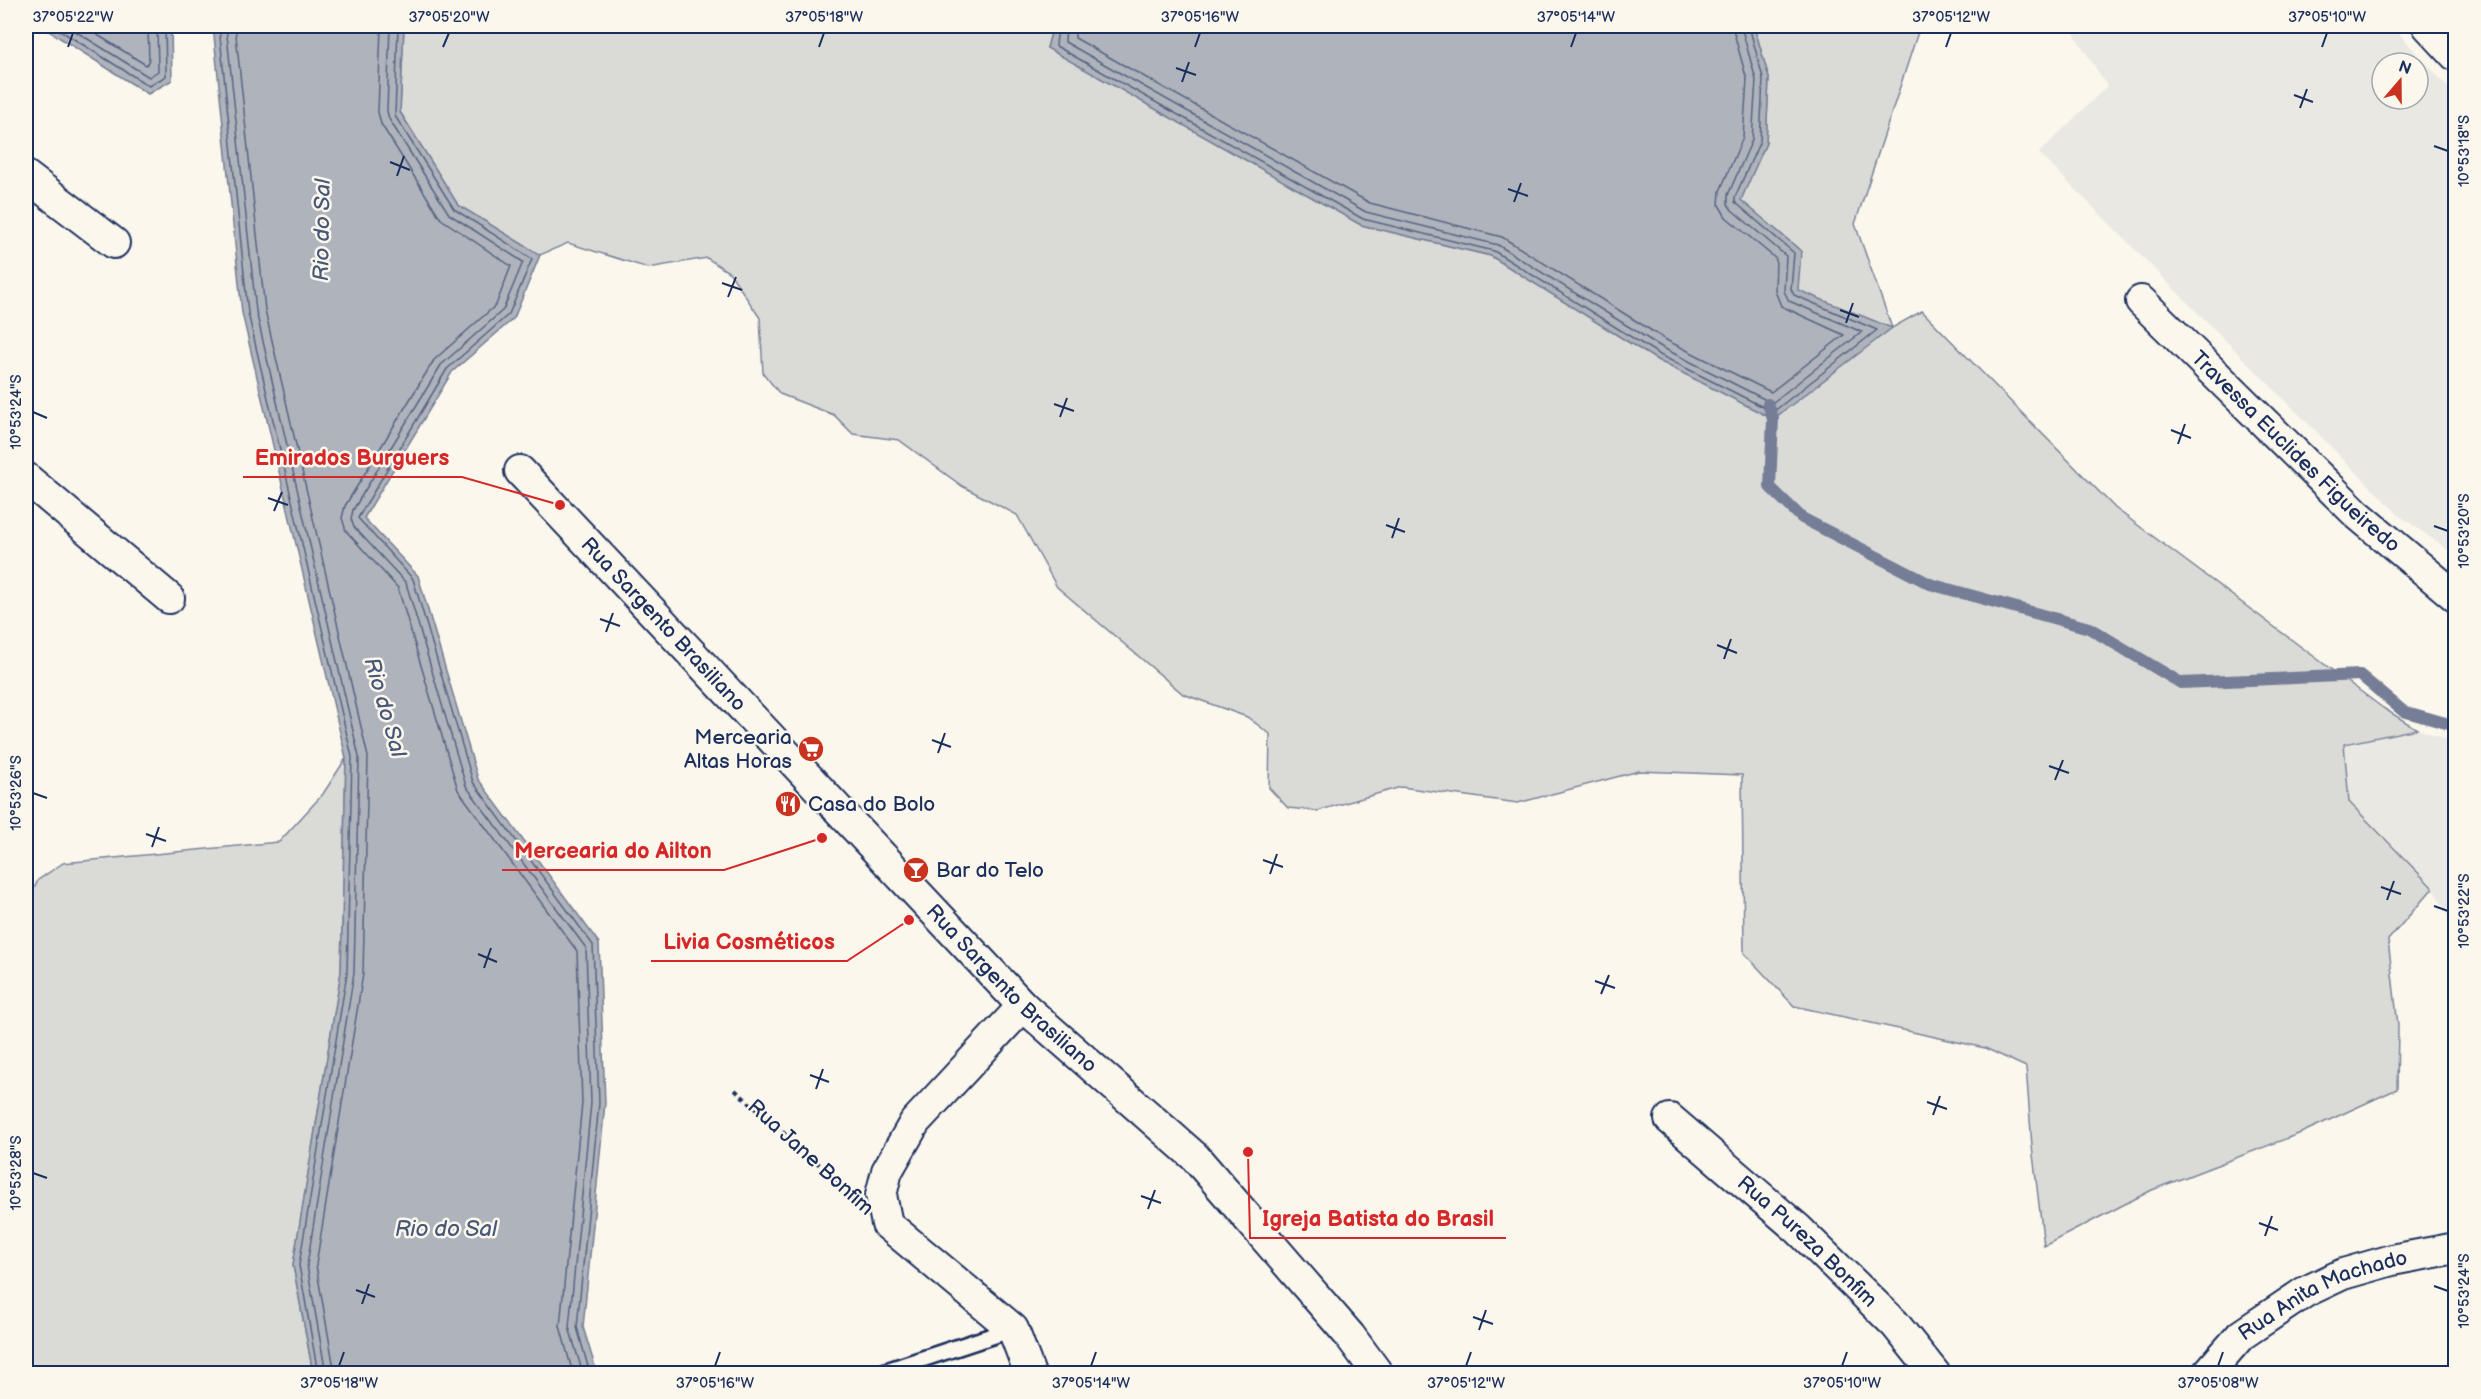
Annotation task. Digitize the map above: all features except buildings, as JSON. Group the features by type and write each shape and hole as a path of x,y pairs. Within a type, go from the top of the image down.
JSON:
{"street":[{"path":"2428,26 2456,56"},
{"path":"26,176 114,243"},
{"name":"Travessa Euclides Figueiredo","path":"2141,301 2357,514 2456,597"},
{"name":"Rua Sargento Brasiliano","path":"520,471 1023,1006 1195,1157 1350,1336 1378,1374"},
{"path":"26,478 169,598"},
{"name":"Rua Jane Bonfim","path":"1013,1329 887,1224 882,1205 883,1183 892,1158 926,1108 1023,1006"},
{"name":"Rua Pureza Bonfim","path":"1670,1119 1798,1229 1894,1324 1935,1374"},
{"name":"Rua Anita Machado","path":"2207,1374 2241,1335 2305,1292 2343,1274 2392,1260 2456,1248"},
{"path":"1013,1329 1030,1374"}],"lane":[{"path":"877,1374 1013,1329"}],"path":[{"name":"Rua Jane Bonfim","path":"735,1090 887,1224"}],"shaded area":[{"path":"404,26 1053,26 1047,48 1361,225 1491,256 1657,360 1797,290 1801,251 1740,200 1766,143 1769,78 1754,26 1920,26 1855,224 1892,328 1922,311 2115,508 2383,708 2417,729 2344,744 2349,802 2433,888 2388,940 2398,1025 2397,1089 2301,1133 2152,1190 2044,1246 2032,1146 2026,1067 1985,1048 1794,1006 1744,953 1742,775 1639,771 1518,803 1401,787 1317,811 1288,808 1269,788 1270,734 1247,717 1183,694 1057,587 1017,515 962,486 899,440 853,434 834,415 780,394 763,373 760,318 730,273 707,258 648,268 568,243 540,255 458,205 400,112"},
{"path":"2069,26 2392,26 2415,51 2370,51 2370,111 2430,111 2430,68 2455,95 2455,555 2400,516 2039,153 2107,86"},
{"path":"2417,729 2455,742 2455,930 2433,888 2349,802 2344,744"},
{"path":"346,758 341,972 293,1265 313,1373 26,1373 26,906 38,880 63,863 279,842 323,794"}],"water":[{"path":"41,26 171,26 172,80 148,94"},
{"name":"Rio do Sal","path":"213,26 404,26 400,112 458,205 540,255 514,318 452,372 364,518 418,576 478,779 599,943 605,1103 583,1327 597,1373 313,1373 293,1265 341,972 346,758 242,313"},
{"path":"1053,26 1754,26 1769,78 1766,143 1741,200 1801,251 1798,290 1892,328 1773,419 1657,360 1491,256 1361,225 1047,48"}],"waterway":[{"path":"1768,404 1773,419 1770,487 1802,518 1930,584 2089,628 2181,683 2360,675 2403,711 2456,726"}],"place":[{"name":"Emirados Burguers","path":"560,505"},
{"name":"Mercearia Altas Horas","path":"811,749"},
{"name":"Casa do Bolo","path":"788,804"},
{"name":"Mercearia do Ailton","path":"822,838"},
{"name":"Bar do Telo","path":"916,870"},
{"name":"Livia Cosméticos","path":"909,920"},
{"name":"Igreja Batista do Brasil","path":"1248,1152"}]}
